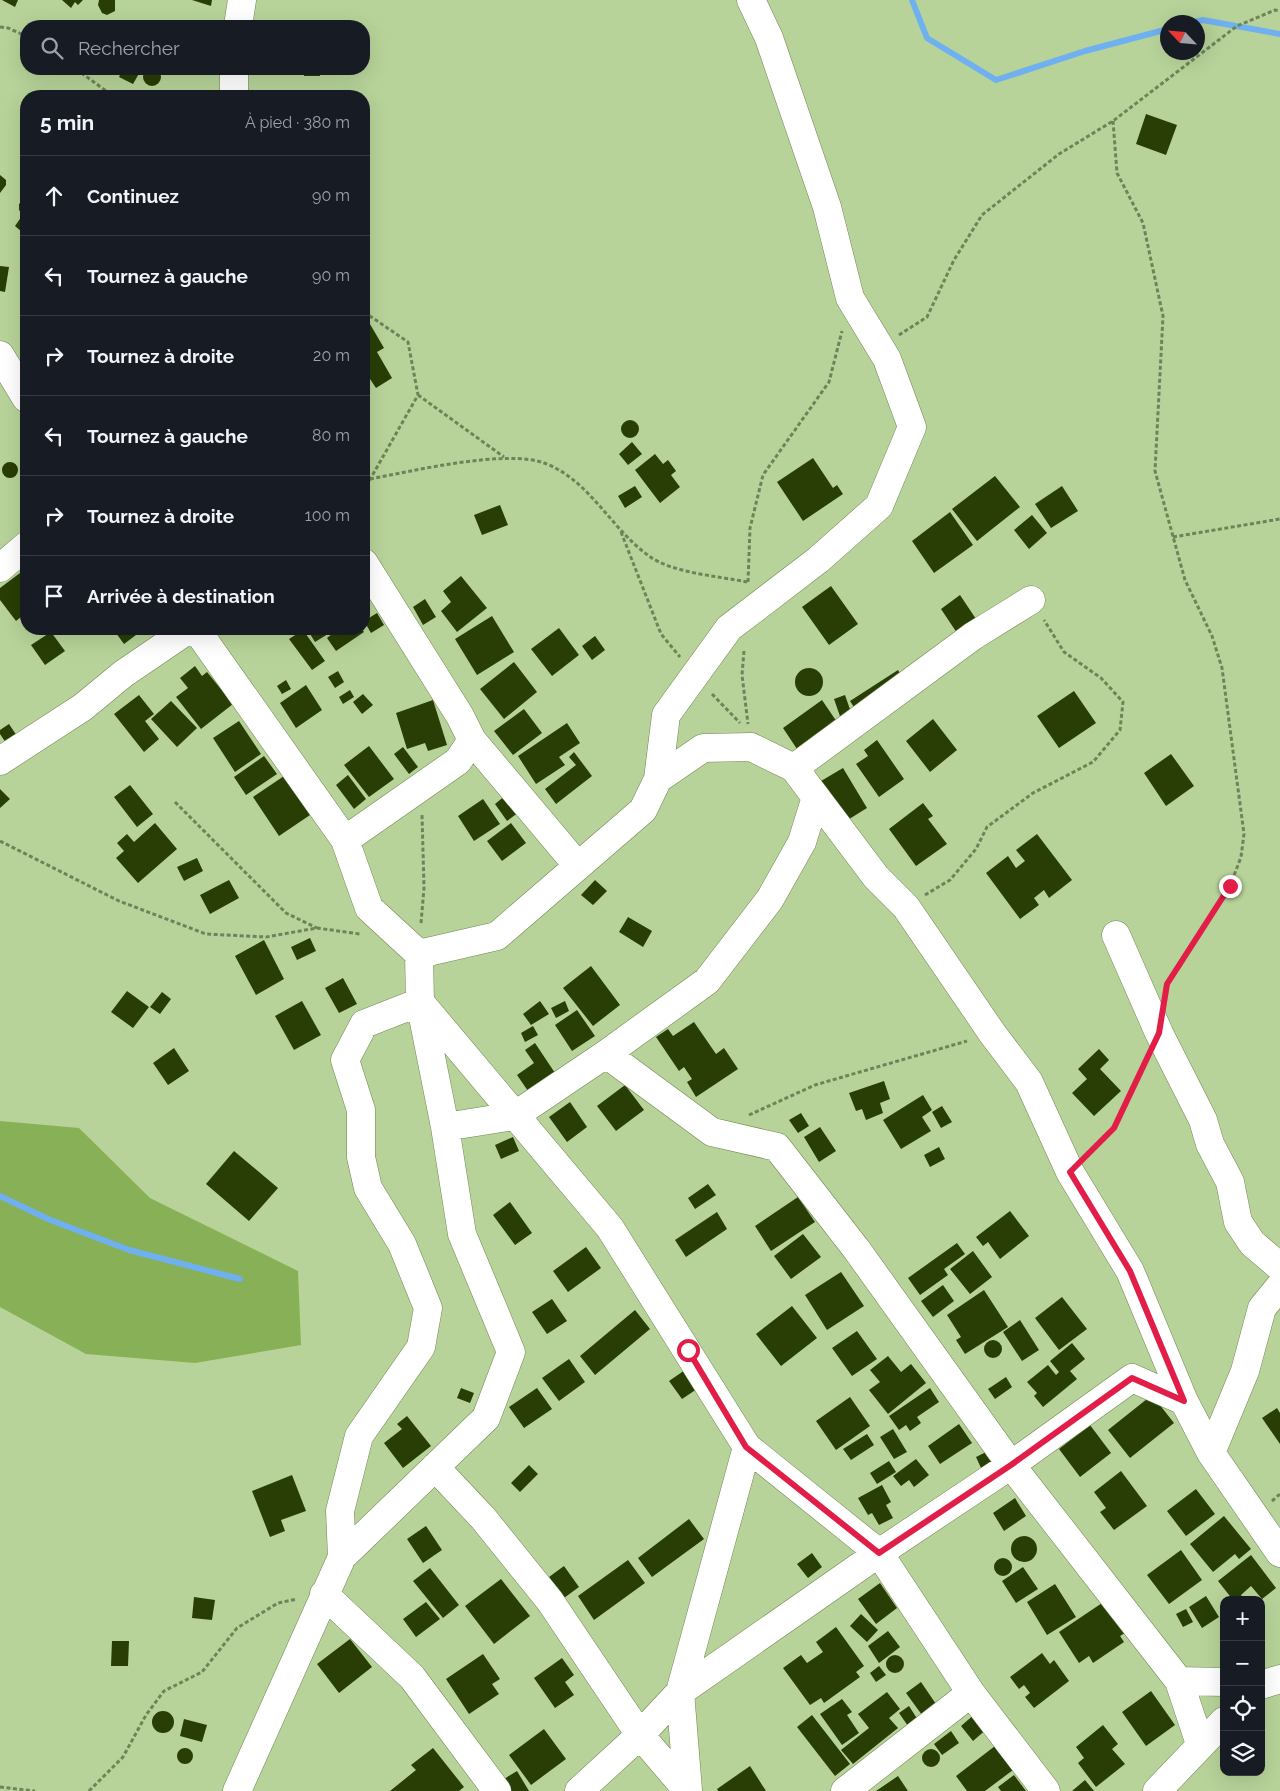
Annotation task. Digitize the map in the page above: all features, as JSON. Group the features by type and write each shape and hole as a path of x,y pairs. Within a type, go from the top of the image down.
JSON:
{"street":[{"path":"239,20 242,0"},
{"path":"419,954 497,936 643,810 658,780 666,715 729,628 818,560 879,506 912,427 887,359 850,298 828,207 769,38 751,0"},
{"path":"234,75 234,90"},
{"path":"0,354 20,388"},
{"path":"0,568 20,551"},
{"path":"370,573 460,716 472,740 578,866"},
{"path":"794,768 973,636 1031,600"},
{"path":"0,761 83,707 123,674 180,635"},
{"path":"200,635 345,840 369,908 419,954 420,1002 445,1127 462,1234 511,1352 486,1418 342,1557 237,1791"},
{"path":"345,840 458,761 472,740"},
{"path":"658,780 703,748 750,740 794,768 876,877 906,907 992,1033 1029,1082 1070,1172 1130,1271 1184,1401 1212,1453 1280,1553"},
{"path":"445,1127 514,1116 606,1054 707,981 770,899 802,842 816,797"},
{"path":"1116,935 1159,1033 1203,1120 1210,1144 1230,1182 1238,1222 1252,1244 1280,1267"},
{"path":"420,1002 610,1228 746,1447 879,1553 971,1693 1046,1791"},
{"path":"342,1557 340,1511 359,1436 421,1347 428,1308 402,1244 368,1188 361,1157 361,1110 345,1060 364,1024 420,1002"},
{"path":"606,1054 712,1132 777,1147 857,1250 1011,1465 1179,1681 1200,1744"},
{"path":"1212,1453 1245,1371 1262,1308 1280,1286"},
{"path":"579,1791 640,1735 680,1692 879,1553 1011,1465 1132,1378 1184,1401"},
{"path":"688,1791 680,1692 746,1447"},
{"path":"435,1468 483,1518 550,1601 640,1735 688,1791"},
{"path":"324,1594 412,1677 497,1791"},
{"path":"1179,1681 1220,1682"},
{"path":"846,1791 971,1693"},
{"path":"1157,1791 1220,1725"}],"path":[{"path":"880,347 927,317 954,260 982,215 1059,154 1113,121 1237,26 1275,10 1280,11"},
{"path":"0,27 20,33"},
{"path":"84,75 105,90"},
{"path":"1113,121 1117,173 1143,224 1163,316 1156,420 1155,471 1185,580 1212,636 1222,668 1244,834 1241,857 1230,886 1167,984 1165,994"},
{"path":"750,740 742,675 747,614 750,528 763,474 829,382 850,298"},
{"path":"370,316 408,342 418,395 370,479"},
{"path":"418,395 504,458"},
{"path":"370,479 504,458 544,463 578,484 621,530 649,556 669,566 748,583"},
{"path":"1173,537 1280,518"},
{"path":"621,530 661,634 694,676 750,740"},
{"path":"906,907 950,880 976,849 987,827 1033,793 1093,762 1120,730 1123,702 1101,678 1064,652 1031,600"},
{"path":"419,954 424,888 421,786"},
{"path":"175,802 286,913 318,928 366,935"},
{"path":"0,841 119,902 206,934 266,937 318,928"},
{"path":"746,1116 815,1085 992,1033"},
{"path":"1070,1172 1114,1128 1159,1033"},
{"path":"89,1791 123,1757 146,1715 164,1692 202,1672 237,1628 278,1603 324,1594"},
{"path":"0,1786 35,1791"}],"green space":[{"path":"0,1121 79,1128 150,1198 298,1271 301,1345 195,1363 86,1354 0,1307"}],"building":[{"path":"2,0 18,0 15,7"},
{"path":"62,0 83,0 78,5 75,2 71,8"},
{"path":"99,0 115,0 115,11 107,15 102,13 98,5"},
{"path":"192,0 212,0 211,6"},
{"path":"120,75 138,75 133,84 119,77"},
{"path":"144,75 160,75 158,83 152,86 146,83 143,77"},
{"path":"304,75 320,75 320,76"},
{"path":"1146,114 1177,125 1166,155 1136,144"},
{"path":"0,175 6,180 6,185 0,193"},
{"path":"20,219 20,230 15,226"},
{"path":"0,266 9,267 5,292 0,291"},
{"path":"370,324 384,348 377,352 392,378 376,388 370,379"},
{"path":"630,420 636,423 639,429 636,435 630,438 624,435 621,429 624,423"},
{"path":"632,442 642,454 628,465 619,454"},
{"path":"655,454 663,464 668,460 676,471 671,475 680,487 660,503 635,470"},
{"path":"813,458 833,488 837,485 843,494 803,521 777,482"},
{"path":"10,462 18,470 10,478 2,470"},
{"path":"995,476 1020,507 977,541 952,509"},
{"path":"635,486 642,497 625,508 618,496"},
{"path":"1062,486 1078,511 1051,528 1035,504"},
{"path":"500,505 508,525 482,535 474,515"},
{"path":"950,512 973,545 934,573 912,541"},
{"path":"1032,515 1047,533 1029,549 1014,530"},
{"path":"20,573 20,618 16,621 0,600 0,588"},
{"path":"461,576 487,608 457,632 441,611 451,602 443,591"},
{"path":"831,586 858,624 829,645 802,607"},
{"path":"960,595 976,619 957,633 941,609"},
{"path":"425,599 436,617 423,625 413,607"},
{"path":"377,613 384,625 371,633 370,617"},
{"path":"492,616 514,652 477,675 455,639"},
{"path":"559,628 579,655 552,676 531,649"},
{"path":"46,635 53,635 65,651 45,665 31,645"},
{"path":"117,635 136,635 124,644"},
{"path":"295,635 307,635 325,661 312,670 289,639"},
{"path":"311,635 326,635 315,642"},
{"path":"331,635 360,635 336,651 327,638"},
{"path":"595,636 605,650 592,660 582,646"},
{"path":"514,662 537,692 504,719 480,689"},
{"path":"195,666 202,676 207,672 233,704 201,729 176,697 188,688 180,678"},
{"path":"809,668 819,672 823,682 819,692 809,696 799,692 795,682 799,672"},
{"path":"898,670 906,684 859,715 850,701"},
{"path":"338,671 344,682 335,688 328,677"},
{"path":"286,680 291,689 282,694 277,686"},
{"path":"306,685 322,710 296,728 280,703"},
{"path":"350,690 354,697 343,704 339,697"},
{"path":"1074,691 1096,723 1059,748 1037,716"},
{"path":"363,694 373,705 362,714 353,702"},
{"path":"139,695 154,714 145,721 159,739 144,752 114,714"},
{"path":"845,695 853,718 842,722 834,699"},
{"path":"433,700 447,745 428,751 425,743 407,749 396,713"},
{"path":"822,700 839,725 799,752 783,728"},
{"path":"171,701 197,728 177,747 151,719"},
{"path":"524,709 542,733 513,755 494,731"},
{"path":"933,719 957,750 930,772 906,741"},
{"path":"239,721 261,754 235,772 213,738"},
{"path":"567,723 580,743 559,757 565,765 536,784 518,756"},
{"path":"9,724 17,736 6,743 0,734 0,730"},
{"path":"877,740 904,779 879,797 856,764 868,756 864,750"},
{"path":"369,746 394,779 369,797 344,765"},
{"path":"403,747 418,767 409,774 394,754"},
{"path":"574,752 592,776 556,804 545,789 576,765 569,757"},
{"path":"1171,754 1194,786 1166,806 1144,773"},
{"path":"264,756 277,774 246,795 234,777"},
{"path":"843,768 867,808 846,821 821,781"},
{"path":"287,774 313,813 279,836 253,797"},
{"path":"348,775 366,799 354,809 336,785"},
{"path":"130,785 153,814 137,827 114,797"},
{"path":"0,789 10,799 0,808"},
{"path":"506,795 519,812 507,821 495,804"},
{"path":"483,799 500,824 474,841 458,816"},
{"path":"923,803 933,816 928,819 947,844 916,866 889,829"},
{"path":"155,823 177,849 138,883 116,858 124,851 117,843 127,834 134,842"},
{"path":"511,823 526,843 502,861 487,841"},
{"path":"1037,834 1072,880 1049,898 1044,890 1034,898 1039,905 1020,919 986,873 1008,856 1016,868 1025,861 1016,850"},
{"path":"197,858 203,871 184,881 177,867"},
{"path":"229,880 239,898 210,914 200,895"},
{"path":"595,880 607,891 593,905 581,895"},
{"path":"628,917 652,931 643,947 619,932"},
{"path":"310,938 316,951 297,960 291,947"},
{"path":"264,940 284,979 256,995 235,956"},
{"path":"591,966 620,1005 593,1026 563,988"},
{"path":"343,978 357,1004 339,1013 325,988"},
{"path":"127,991 149,1007 133,1028 111,1012"},
{"path":"162,992 171,999 160,1014 150,1007"},
{"path":"302,1001 321,1035 294,1050 275,1016"},
{"path":"540,1001 549,1014 531,1025 523,1014"},
{"path":"565,1001 569,1011 556,1018 551,1008"},
{"path":"577,1010 595,1036 572,1051 555,1025"},
{"path":"694,1022 716,1054 724,1048 738,1069 696,1097 687,1082 692,1079 684,1067 679,1071 656,1037 668,1029 673,1036"},
{"path":"533,1026 538,1035 525,1042 521,1033"},
{"path":"535,1043 555,1073 528,1091 517,1075 534,1063 525,1050"},
{"path":"174,1048 189,1071 168,1085 153,1063"},
{"path":"1099,1049 1109,1060 1100,1069 1121,1091 1094,1116 1072,1093 1087,1079 1078,1069"},
{"path":"884,1081 890,1099 880,1103 883,1113 866,1120 862,1109 856,1111 849,1093"},
{"path":"625,1085 644,1110 616,1131 597,1106"},
{"path":"923,1095 932,1110 922,1117 931,1131 901,1149 883,1120"},
{"path":"570,1102 587,1127 567,1142 549,1117"},
{"path":"942,1106 952,1122 941,1128 932,1112"},
{"path":"801,1113 809,1126 798,1133 789,1120"},
{"path":"820,1127 836,1151 819,1162 804,1137"},
{"path":"513,1137 519,1151 501,1159 495,1145"},
{"path":"939,1147 945,1159 930,1167 924,1155"},
{"path":"234,1151 278,1188 249,1221 206,1184"},
{"path":"708,1184 716,1195 695,1209 688,1198"},
{"path":"798,1197 815,1222 771,1251 755,1226"},
{"path":"510,1202 532,1233 515,1245 493,1215"},
{"path":"1010,1211 1029,1236 1000,1259 988,1242 983,1246 976,1237"},
{"path":"717,1212 727,1229 686,1257 675,1240"},
{"path":"803,1234 821,1257 791,1279 774,1256"},
{"path":"957,1243 965,1254 944,1269 948,1275 920,1295 908,1278"},
{"path":"586,1247 601,1268 568,1292 553,1271"},
{"path":"973,1251 992,1277 970,1294 950,1269"},
{"path":"841,1272 864,1306 827,1330 805,1295"},
{"path":"943,1285 954,1301 933,1317 921,1301"},
{"path":"984,1290 1008,1327 965,1354 956,1340 961,1337 947,1315"},
{"path":"1062,1297 1087,1329 1059,1350 1035,1318"},
{"path":"552,1299 567,1321 547,1334 532,1312"},
{"path":"792,1306 817,1338 781,1366 756,1334"},
{"path":"635,1310 650,1329 595,1375 580,1356"},
{"path":"1020,1320 1039,1350 1022,1361 1003,1332"},
{"path":"857,1331 877,1359 852,1376 832,1348"},
{"path":"989,1340 997,1340 1002,1345 1000,1356 989,1358 984,1353 984,1345"},
{"path":"1072,1343 1085,1359 1070,1371 1077,1379 1043,1407 1034,1396 1037,1393 1027,1382 1048,1365 1056,1375 1059,1372 1050,1361"},
{"path":"888,1356 901,1372 911,1364 926,1383 888,1414 869,1390 880,1382 870,1370"},
{"path":"569,1359 585,1382 559,1401 542,1378"},
{"path":"685,1370 697,1389 682,1399 669,1381"},
{"path":"1006,1377 1012,1387 995,1399 988,1389"},
{"path":"461,1388 474,1393 470,1403 457,1398"},
{"path":"537,1388 552,1409 524,1428 509,1407"},
{"path":"930,1388 939,1402 917,1417 921,1423 910,1431 906,1425 899,1430 889,1416"},
{"path":"1152,1395 1174,1423 1130,1458 1108,1430"},
{"path":"850,1397 870,1426 836,1450 816,1421"},
{"path":"1277,1408 1280,1413 1280,1444 1262,1418"},
{"path":"407,1416 431,1446 403,1468 384,1443 402,1429 397,1424"},
{"path":"959,1424 972,1443 940,1464 928,1446"},
{"path":"1090,1425 1111,1453 1080,1477 1059,1449"},
{"path":"893,1429 907,1452 894,1459 880,1437"},
{"path":"867,1434 874,1445 851,1460 843,1449"},
{"path":"990,1450 995,1462 981,1468 976,1457"},
{"path":"916,1459 929,1475 914,1487 909,1480 901,1486 893,1476"},
{"path":"889,1461 896,1472 877,1484 870,1473"},
{"path":"529,1465 538,1474 520,1492 511,1483"},
{"path":"1121,1471 1147,1506 1114,1530 1100,1512 1106,1508 1094,1492"},
{"path":"292,1475 306,1511 281,1520 285,1531 270,1537 252,1491"},
{"path":"882,1485 891,1502 886,1505 893,1518 879,1525 872,1513 868,1515 858,1498"},
{"path":"1196,1489 1215,1514 1186,1536 1167,1511"},
{"path":"1015,1498 1026,1516 1004,1531 993,1513"},
{"path":"1224,1516 1251,1549 1239,1559 1235,1554 1213,1572 1190,1544"},
{"path":"689,1519 704,1539 652,1577 638,1558"},
{"path":"426,1526 442,1550 423,1563 407,1539"},
{"path":"1024,1536 1033,1540 1037,1549 1033,1558 1024,1562 1015,1558 1011,1549 1015,1540"},
{"path":"1181,1550 1202,1580 1169,1604 1147,1575"},
{"path":"812,1553 822,1567 808,1578 797,1564"},
{"path":"1251,1555 1276,1588 1265,1597 1259,1596 1251,1586 1242,1596 1230,1596 1218,1581"},
{"path":"1003,1558 1009,1561 1012,1567 1009,1573 1003,1576 997,1573 994,1567 997,1561"},
{"path":"628,1560 645,1583 594,1620 578,1596"},
{"path":"564,1566 579,1587 564,1598 549,1577"},
{"path":"1023,1567 1038,1589 1016,1603 1002,1581"},
{"path":"430,1568 459,1605 443,1618 413,1581"},
{"path":"501,1579 530,1616 494,1644 465,1606"},
{"path":"880,1583 897,1608 876,1624 858,1599"},
{"path":"1055,1584 1076,1617 1047,1635 1027,1602"},
{"path":"1206,1596 1219,1617 1202,1628 1189,1607"},
{"path":"194,1597 215,1600 212,1620 192,1618"},
{"path":"1105,1601 1125,1633 1120,1636 1124,1642 1093,1663 1089,1656 1079,1663 1059,1632"},
{"path":"426,1602 440,1619 416,1637 403,1619"},
{"path":"1186,1609 1193,1622 1183,1627 1176,1614"},
{"path":"861,1614 878,1630 867,1642 850,1626"},
{"path":"836,1627 864,1666 856,1672 860,1677 824,1703 821,1698 810,1705 783,1668 801,1655 807,1663 823,1652 816,1642"},
{"path":"888,1631 900,1647 879,1663 868,1646"},
{"path":"350,1639 372,1667 339,1693 317,1664"},
{"path":"112,1641 129,1641 128,1666 111,1666"},
{"path":"1042,1653 1050,1664 1054,1660 1069,1681 1034,1708 1025,1697 1030,1693 1024,1685 1019,1689 1010,1677"},
{"path":"483,1654 500,1679 492,1684 499,1694 469,1714 446,1679"},
{"path":"891,1655 899,1655 904,1660 902,1671 891,1673 886,1668 886,1660"},
{"path":"562,1658 574,1675 565,1682 574,1695 555,1708 534,1678"},
{"path":"879,1666 886,1675 876,1682 870,1673"},
{"path":"921,1682 936,1704 922,1715 906,1693"},
{"path":"1151,1691 1175,1725 1146,1746 1122,1712"},
{"path":"887,1692 900,1709 889,1718 898,1728 853,1764 841,1750 869,1728 858,1714"},
{"path":"842,1699 852,1712 847,1715 859,1733 842,1745 820,1714"},
{"path":"909,1706 918,1720 908,1726 899,1713"},
{"path":"163,1711 171,1714 174,1722 171,1730 163,1733 155,1730 152,1722 155,1714"},
{"path":"976,1713 988,1728 973,1741 961,1726"},
{"path":"812,1715 850,1764 835,1776 797,1727"},
{"path":"184,1719 207,1725 202,1742 180,1736"},
{"path":"1103,1725 1118,1744 1112,1749 1125,1764 1096,1787 1078,1763 1084,1758 1076,1747"},
{"path":"544,1729 566,1759 531,1785 509,1755"},
{"path":"951,1731 959,1743 942,1755 934,1744"},
{"path":"995,1746 1013,1770 985,1791 967,1791 956,1776"},
{"path":"185,1748 191,1750 193,1756 191,1762 185,1764 179,1762 177,1756 179,1750"},
{"path":"433,1748 464,1787 459,1791 390,1791 416,1770 411,1765"},
{"path":"931,1749 937,1752 940,1758 937,1764 931,1767 925,1764 922,1758 925,1752"},
{"path":"750,1766 766,1791 718,1791 717,1789"},
{"path":"517,1771 529,1791 511,1791 504,1779"},
{"path":"1014,1775 1026,1791 1001,1791 998,1787"},
{"path":"898,1776 908,1791 876,1791"},
{"path":"1085,1780 1094,1791 1072,1791"}],"waterway":[{"path":"912,0 927,38 996,80 1085,51 1160,31"},
{"path":"1205,20 1280,34"},
{"path":"0,1196 48,1219 129,1250 240,1279"}],"route":[{"path":"688,1350 746,1447 879,1553 1011,1465 1132,1378 1184,1401 1130,1271 1070,1172 1114,1128 1159,1033 1167,984 1230,886"}]}
